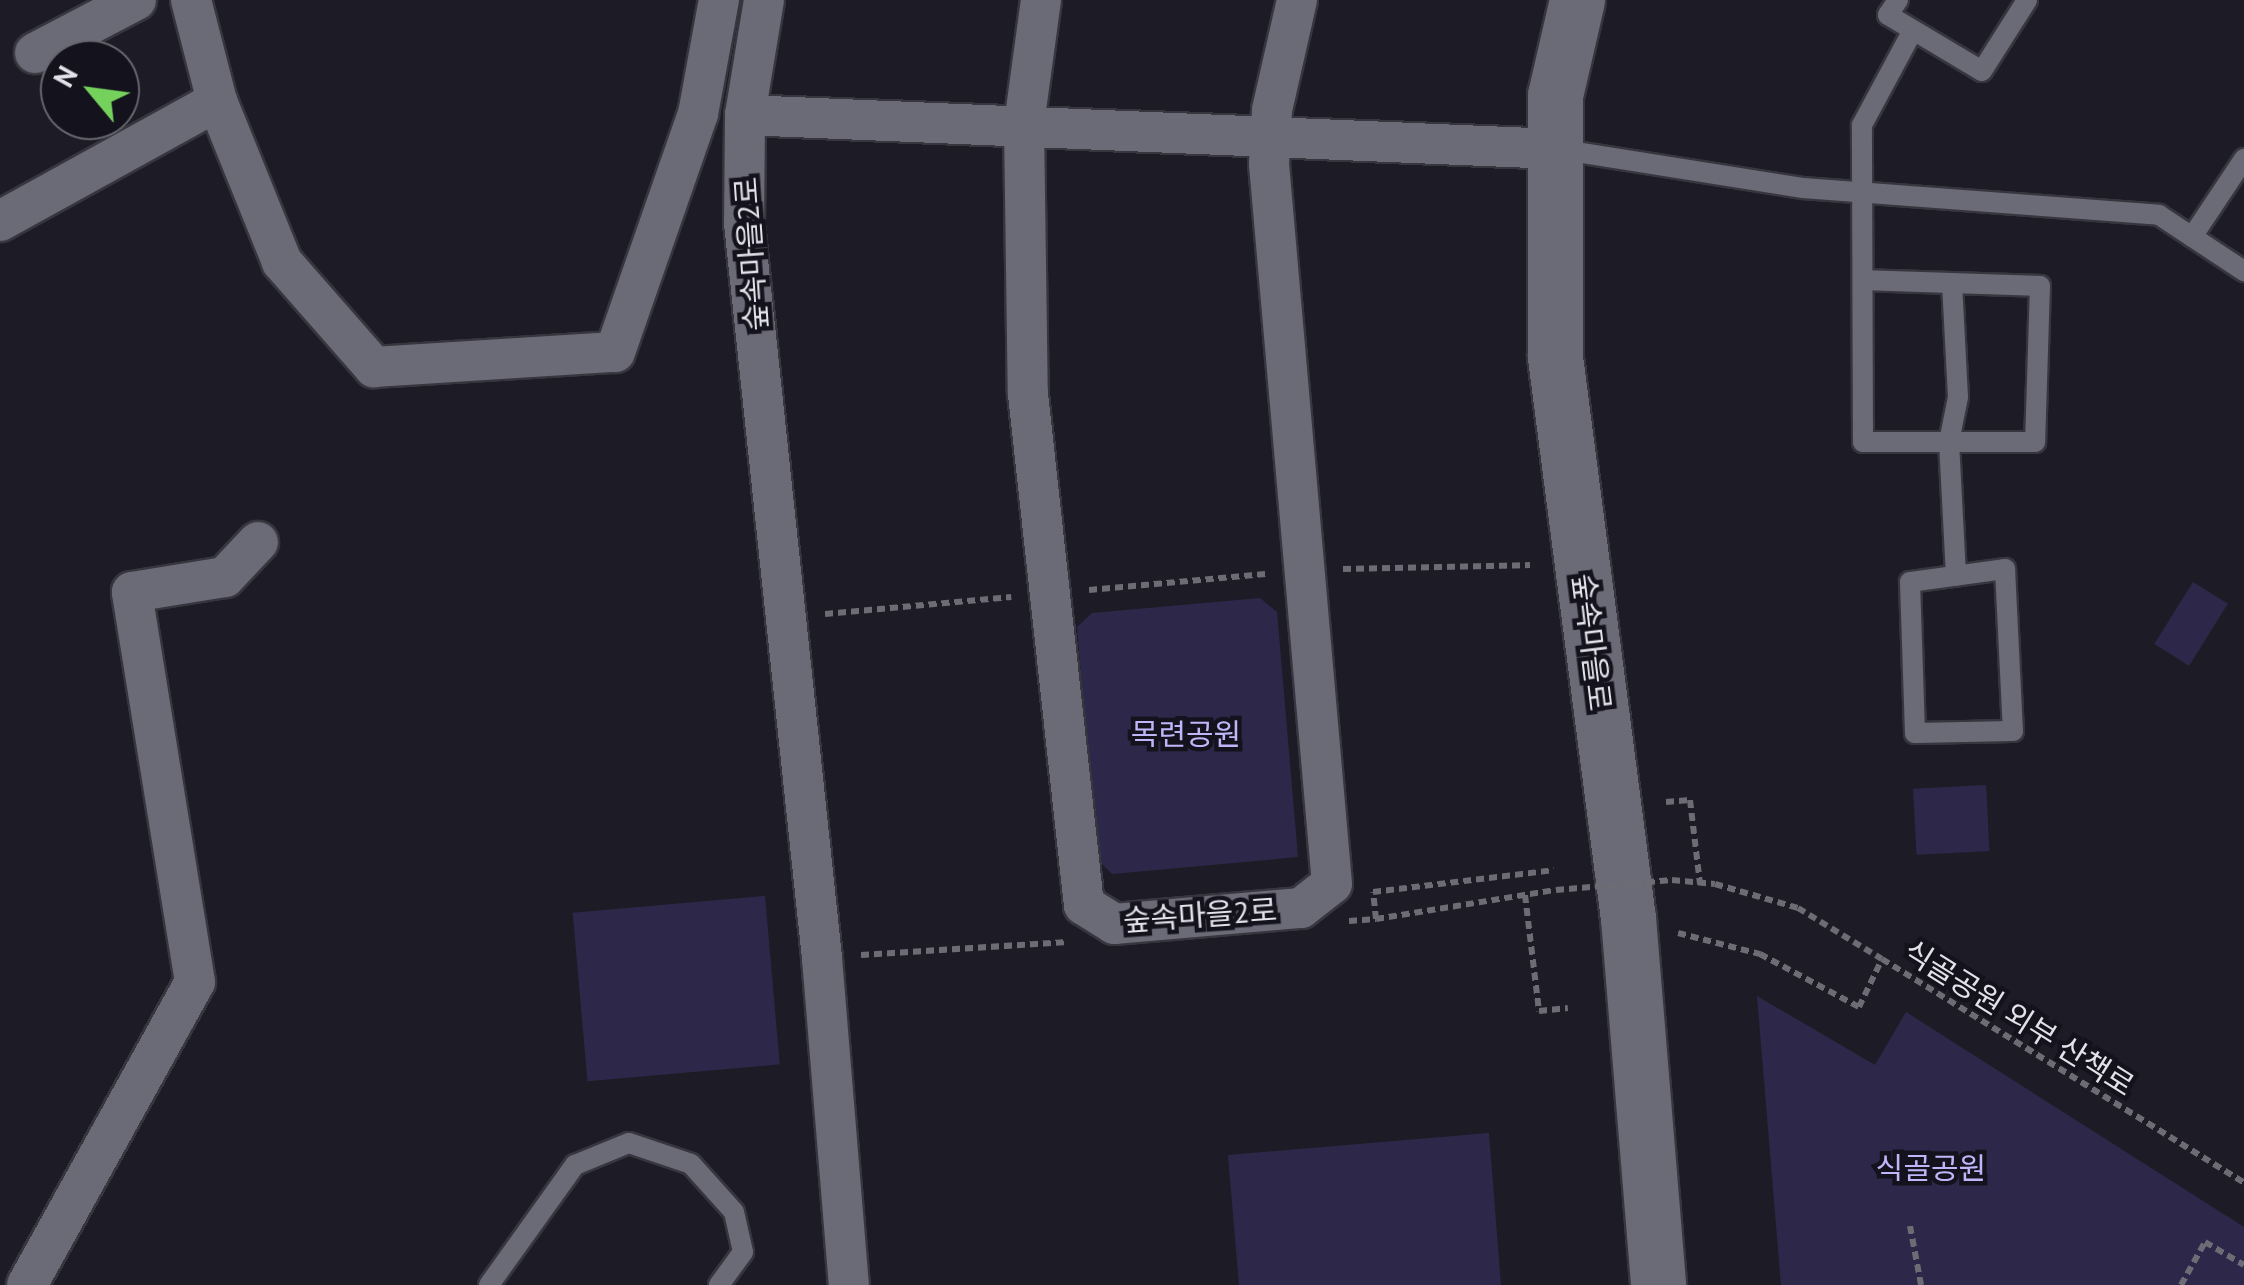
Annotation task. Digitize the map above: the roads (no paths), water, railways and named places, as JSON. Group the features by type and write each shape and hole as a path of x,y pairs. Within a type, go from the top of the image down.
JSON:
{"main road":[{"name":"숲속마을로","path":"1577,0 1554,95 1556,357 1628,918 1658,1285"}],"street":[{"path":"35,53 136,0"},
{"path":"191,0 216,101 282,262 374,367 616,352 698,114 718,0"},
{"name":"숲속마을2로","path":"764,0 746,115 744,224 822,958 849,1285"},
{"name":"숲속마을2로","path":"1040,0 1024,124 1028,394 1054,593 1084,905 1114,924 1301,908 1332,884 1268,135 1297,0"},
{"path":"0,222 216,101"},
{"path":"746,115 1554,149"},
{"path":"26,1285 195,982 132,592 225,577 258,542"}],"lane":[{"path":"1898,0 1888,15 1982,71 2026,0"},
{"path":"1863,280 2040,286 2035,442 1863,442 1862,125 1912,32"},
{"path":"1554,149 1862,193 2159,215 2244,272"},
{"path":"2192,237 2244,159"},
{"path":"1952,283 1958,397 1949,442 1956,576"},
{"path":"2005,569 2012,730 1916,733 1910,582 1956,576 2005,569"},
{"path":"490,1285 575,1165 629,1143 691,1164 734,1212 743,1252 719,1285"}],"park label":[{"name":"목련공원","path":"1186,734"},
{"name":"식골공원","path":"1931,1168"}]}
